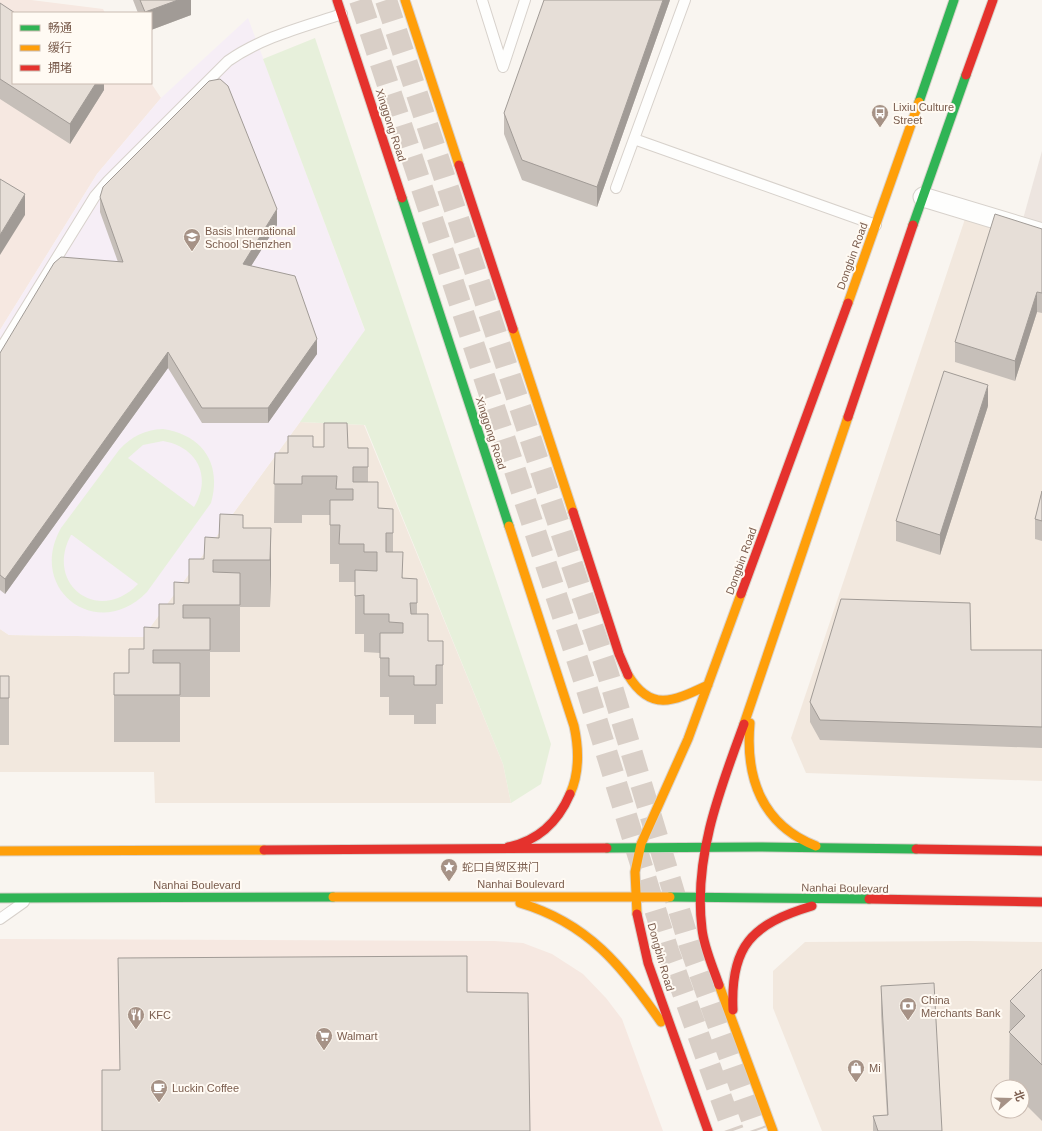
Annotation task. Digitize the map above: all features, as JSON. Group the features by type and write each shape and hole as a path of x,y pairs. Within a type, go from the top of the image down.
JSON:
{"main road":[{"name":"Xinggong Road","path":"337,0 555,667 575,734 578,758 574,782 567,802 556,819 538,836 524,843 508,847"},
{"path":"405,0 628,677 641,693 655,700 662,701 678,699 708,685"},
{"name":"Dongbin Road","path":"708,1131 648,963 641,934 635,896 635,871 640,847 681,756 708,685 876,225 954,0"},
{"path":"773,1131 740,1045 706,946 702,930 700,896 705,847 723,782 923,197 993,0"},
{"path":"757,686 750,726 750,756 756,786 777,822 809,844 829,849"},
{"path":"0,851 508,847 705,847 1042,851"},
{"path":"485,896 536,906 562,918 588,936 613,959 642,994 675,1042"},
{"name":"Nanhai Boulevard","path":"0,898 700,896 848,900 1042,902"},
{"path":"740,1045 732,997 734,973 741,953 750,938 761,927 778,916 814,905 848,900"}],"street":[{"path":"923,197 1042,233"}],"lane":[{"path":"482,0 503,67 525,0"},
{"path":"616,188 685,0"},
{"path":"0,350 95,196 108,181 228,61 251,46 265,40 342,14"},
{"path":"634,139 876,225"},
{"path":"0,919 30,898"}],"shaded area":[{"path":"0,0 31,0 103,9 104,12 12,12 12,84 152,84 161,98 97,174 0,330"},
{"name":"Basis International School Shenzhen","path":"248,18 365,331 143,637 9,635 0,629 0,330 97,174 161,98"},
{"path":"1042,151 1042,225 1023,219"},
{"path":"966,216 1042,239 1042,781 806,773 791,738"},
{"path":"300,422 364,425 503,764 511,803 155,803 154,772 0,772 0,629 9,635 143,637"},
{"path":"0,939 494,941 523,943 552,954 583,974 606,998 622,1019 663,1131 0,1131"},
{"path":"805,942 1042,942 1042,1131 822,1131 773,1008 773,971"}],"green space":[{"path":"315,38 551,744 541,784 511,803 503,764 365,425 300,422 365,330 263,59"},
{"path":"163,429 177,432 189,438 199,445 206,454 211,464 214,476 214,489 211,503 147,592 128,606 108,612 89,611 72,602 60,589 53,571 53,551 61,528 119,450 134,437 144,432","holes":["163,441 175,444 185,450 193,457 198,465 202,485 194,507 128,458 143,445","72,535 138,584 123,596 107,601 93,600 80,594 70,583 65,570 65,553"]}],"building":[{"path":"140,0 178,0 145,12"},
{"path":"544,0 663,0 597,187 522,160 504,113"},
{"path":"0,3 14,12 12,12 12,84 95,84 70,124 0,79"},
{"path":"220,79 228,86 277,209 243,264 295,276 317,339 268,408 202,408 168,352 5,579 0,575 0,353 54,263 61,257 123,262 100,197 103,187 209,81"},
{"path":"0,179 25,194 0,235"},
{"path":"995,214 1042,229 1042,293 1037,292 1015,361 955,342"},
{"path":"944,371 988,385 940,535 896,521"},
{"path":"324,423 347,423 348,448 368,448 368,467 353,467 353,482 378,482 378,508 393,509 393,533 386,533 386,552 403,552 402,578 417,579 417,603 410,603 411,614 428,614 428,641 443,641 443,665 436,665 436,685 414,685 414,676 389,676 389,658 380,658 380,633 403,633 403,623 389,622 389,614 364,614 364,595 355,596 355,570 377,571 377,552 364,552 364,544 339,544 340,525 330,525 330,500 353,500 353,489 336,489 337,476 302,476 302,484 274,484 275,453 288,453 288,436 313,436 313,447 324,447"},
{"path":"1042,491 1042,521 1035,519"},
{"path":"220,514 243,515 243,528 271,528 270,560 213,560 213,572 240,573 240,605 183,605 183,618 210,618 210,650 153,650 153,663 180,663 180,695 114,695 114,673 129,673 129,649 144,649 144,627 159,628 159,604 174,604 174,582 189,583 189,559 204,559 205,537 219,538"},
{"path":"841,599 970,603 971,650 1042,650 1042,727 820,720 810,702"},
{"path":"0,676 9,676 9,698 0,698"},
{"name":"Walmart","path":"467,956 467,992 528,993 530,1131 102,1131 102,1070 120,1070 118,958"},
{"path":"1042,969 1042,1065 1009,1032 1025,1016 1010,1001"},
{"path":"934,983 942,1131 878,1131 873,1116 888,1115 881,986"}],"tunnel":[{"path":"360,0 584,680 668,951 733,1131"},
{"path":"386,0 608,674 689,943 756,1131"}],"traffic: fast":[{"path":"919,102 954,0"},
{"path":"913,225 966,75"},
{"path":"402,198 509,526"},
{"path":"607,848 758,847 916,849"},
{"path":"0,898 333,897"},
{"path":"670,897 869,899"}],"traffic: slow":[{"path":"405,0 459,165"},
{"path":"848,303 919,102"},
{"path":"513,329 573,512"},
{"path":"744,724 848,417"},
{"path":"509,526 574,726 578,760 576,777 570,794"},
{"path":"637,914 635,872 641,844 688,739 741,594"},
{"path":"628,675 645,695 654,699 674,699 708,685"},
{"path":"750,723 749,743 751,762 754,781 761,797 770,812 782,826 797,837 816,846"},
{"path":"0,851 264,850"},
{"path":"333,897 670,897"},
{"path":"520,903 565,922 601,949 632,983 661,1022"},
{"path":"719,985 773,1131"}],"traffic: jam":[{"path":"337,0 402,198"},
{"path":"966,75 993,0"},
{"path":"459,165 513,329"},
{"path":"848,417 913,225"},
{"path":"741,594 848,303"},
{"path":"573,512 619,654 628,675"},
{"path":"719,985 703,936 700,902 701,876 705,850 718,799 744,724"},
{"path":"508,847 529,840 546,829 559,813 570,794"},
{"path":"264,850 607,848"},
{"path":"916,849 1042,851"},
{"path":"869,899 1042,902"},
{"path":"733,1010 733,988 736,969 741,954 749,941 760,930 774,921 812,906"},
{"path":"637,914 648,963 708,1131"}],"place":[{"name":"Lixiu Culture Street","path":"880,128"},
{"name":"Basis International School Shenzhen","path":"192,252"},
{"name":"蛇口自贸区拱门","path":"449,882"},
{"name":"China Merchants Bank","path":"908,1021"},
{"name":"KFC","path":"136,1030"},
{"name":"Walmart","path":"324,1051"},
{"name":"Mi","path":"856,1083"},
{"name":"Luckin Coffee","path":"159,1103"}]}
